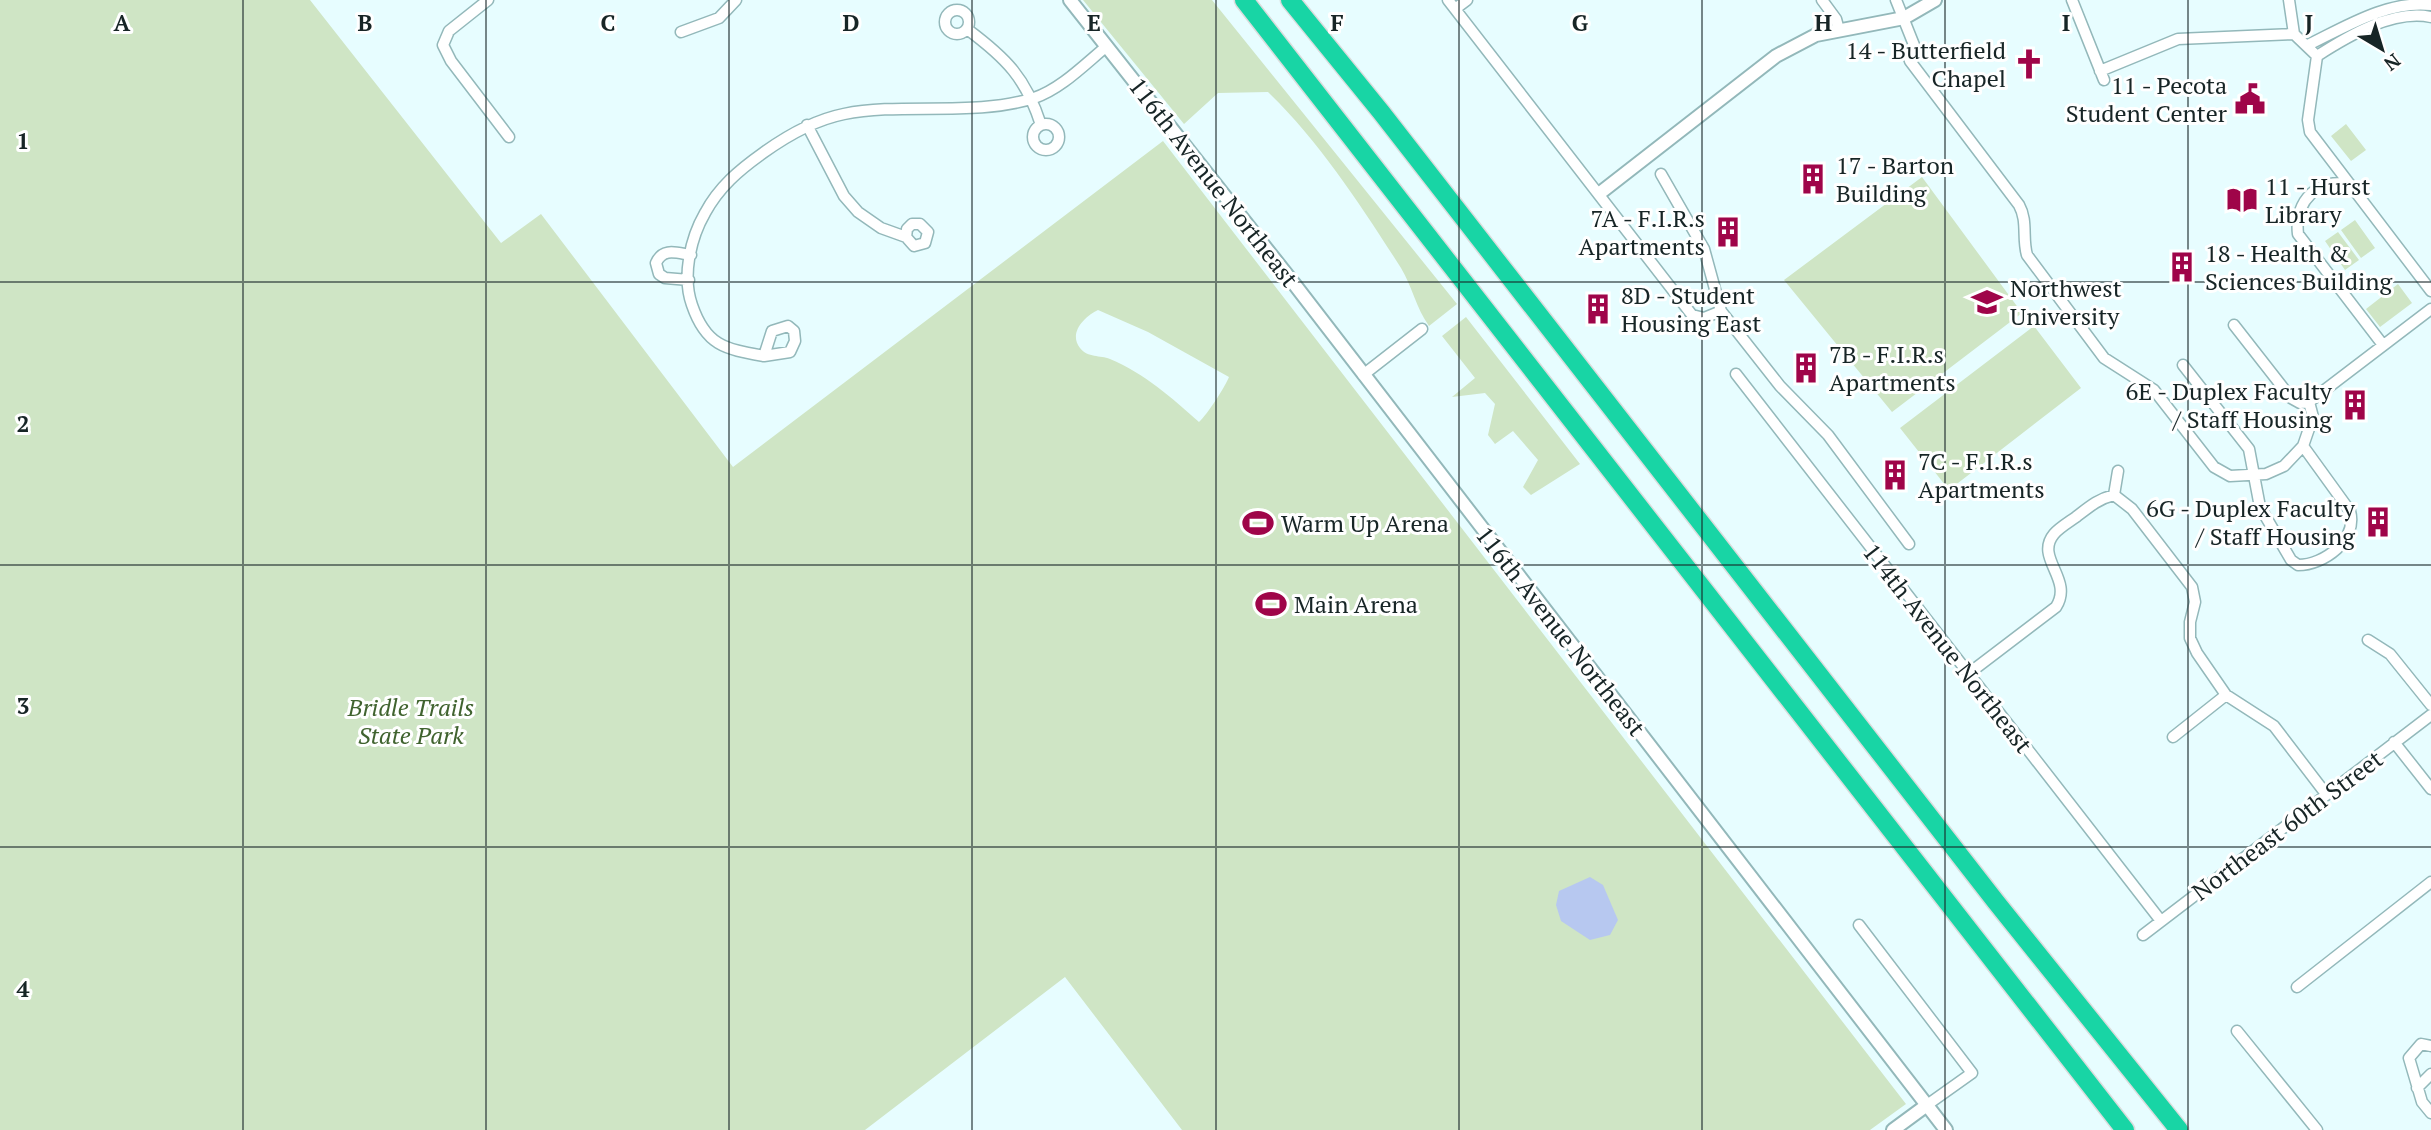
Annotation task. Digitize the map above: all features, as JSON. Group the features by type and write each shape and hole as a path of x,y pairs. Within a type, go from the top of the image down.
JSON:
{"highway":[{"path":"1244,0 2125,1130"},
{"path":"1290,0 1381,112 1996,902 2179,1130"}],"street":[{"path":"488,0 449,31 444,41 451,61 509,137"},
{"path":"681,32 719,19 736,0"},
{"name":"116th Avenue Northeast","path":"1070,0 1946,1130"},
{"path":"1448,0 1692,314 1704,318 1721,311"},
{"path":"1455,9 1467,0"},
{"path":"1822,0 1836,19 1839,30"},
{"path":"1896,0 1914,45 1906,52 1910,61 2023,212 2023,242 2027,255 2104,358 2154,390 2214,467 2230,476 2253,476 2284,466 2303,446 2313,417 2309,402"},
{"path":"1600,193 1776,56 1816,35 1875,26 1904,18 1935,0"},
{"path":"2071,0 2102,75 2178,39 2294,34 2308,45 2317,56 2308,120 2310,132 2431,291"},
{"path":"2289,0 2294,34"},
{"path":"2308,45 2375,12 2401,4 2431,5"},
{"path":"2317,56 2384,21 2406,17 2431,18"},
{"path":"967,29 1005,58 1032,98 1041,124"},
{"path":"764,356 728,349 704,332 691,300 687,268 700,221 716,193 739,171 807,125 845,114 970,107 1032,98 1051,90 1107,46"},
{"path":"807,125 844,196 858,212 881,228 906,237"},
{"path":"1661,174 1704,249 1721,311 1780,386 1828,435 1909,544"},
{"path":"2351,185 2336,181 2325,183 2312,191 2297,226 2298,234 2383,345"},
{"path":"689,280 661,276 656,263 660,255 667,252 691,255"},
{"path":"2234,325 2291,398 2300,403 2309,402 2431,310"},
{"path":"1363,375 1422,329"},
{"path":"2183,365 2249,449 2260,507 2291,560 2298,565 2307,565 2332,552 2343,543 2353,522 2350,512 2303,446"},
{"name":"114th Avenue Northeast","path":"1736,374 2161,921"},
{"path":"2114,495 2118,471"},
{"path":"1968,674 2056,607 2062,598 2062,587 2049,556 2048,544 2054,534 2100,498 2114,495 2132,509 2192,587 2195,602 2190,622 2190,638 2226,695 2274,726 2326,794"},
{"path":"2368,640 2390,654 2431,705"},
{"path":"2174,737 2226,695"},
{"name":"Northeast 60th Street","path":"2143,935 2431,715"},
{"path":"2394,742 2431,789"},
{"path":"2297,987 2431,882"},
{"path":"1859,925 1972,1073 1893,1130"},
{"path":"2237,1031 2318,1130"},
{"path":"2431,1046 2421,1044 2409,1058 2422,1102 2431,1113"},
{"path":"2417,1088 2431,1074"}],"green space":[{"name":"Bridle Trails State Park","path":"0,0 310,0 501,243 541,214 733,467 1163,141 1906,1104 1870,1130 1182,1130 1065,977 865,1130 0,1130","holes":["1098,310 1148,332 1229,377 1199,422 1168,395 1134,371 1110,359 1083,351 1076,337 1083,321"]},
{"path":"1083,0 1212,0 1457,304 1429,326 1401,268 1355,199 1323,154 1268,92 1218,93 1184,124"},
{"path":"2346,124 2366,150 2351,161 2331,136"},
{"path":"1922,177 2022,313 1892,412 1784,280"},
{"path":"2355,220 2375,248 2361,258 2341,230"},
{"path":"2338,232 2359,260 2345,270 2325,241"},
{"path":"2398,284 2412,303 2380,327 2366,309"},
{"path":"1466,317 1580,464 1531,495 1523,487 1538,460 1513,431 1495,444 1488,435 1495,404 1485,393 1452,397 1475,378 1442,336"},
{"path":"2034,326 2081,388 1949,490 1900,428"}],"water":[{"path":"1590,877 1603,885 1618,920 1610,935 1590,940 1561,921 1556,905 1559,891"}],"place":[{"name":"14 - Butterfield Chapel","path":"2029,64"},
{"name":"11 - Pecota Student Center","path":"2250,99"},
{"name":"17 - Barton Building","path":"1813,179"},
{"name":"11 - Hurst Library","path":"2242,200"},
{"name":"7A - F.I.R.s Apartments","path":"1728,232"},
{"name":"18 - Health & Sciences Building","path":"2182,267"},
{"name":"Northwest University","path":"1987,302"},
{"name":"8D - Student Housing East","path":"1598,309"},
{"name":"7B - F.I.R.s Apartments","path":"1806,368"},
{"name":"6E - Duplex Faculty / Staff Housing","path":"2355,405"},
{"name":"7C - F.I.R.s Apartments","path":"1895,475"},
{"name":"6G - Duplex Faculty / Staff Housing","path":"2378,522"},
{"name":"Warm Up Arena","path":"1258,523"},
{"name":"Main Arena","path":"1271,604"}]}
